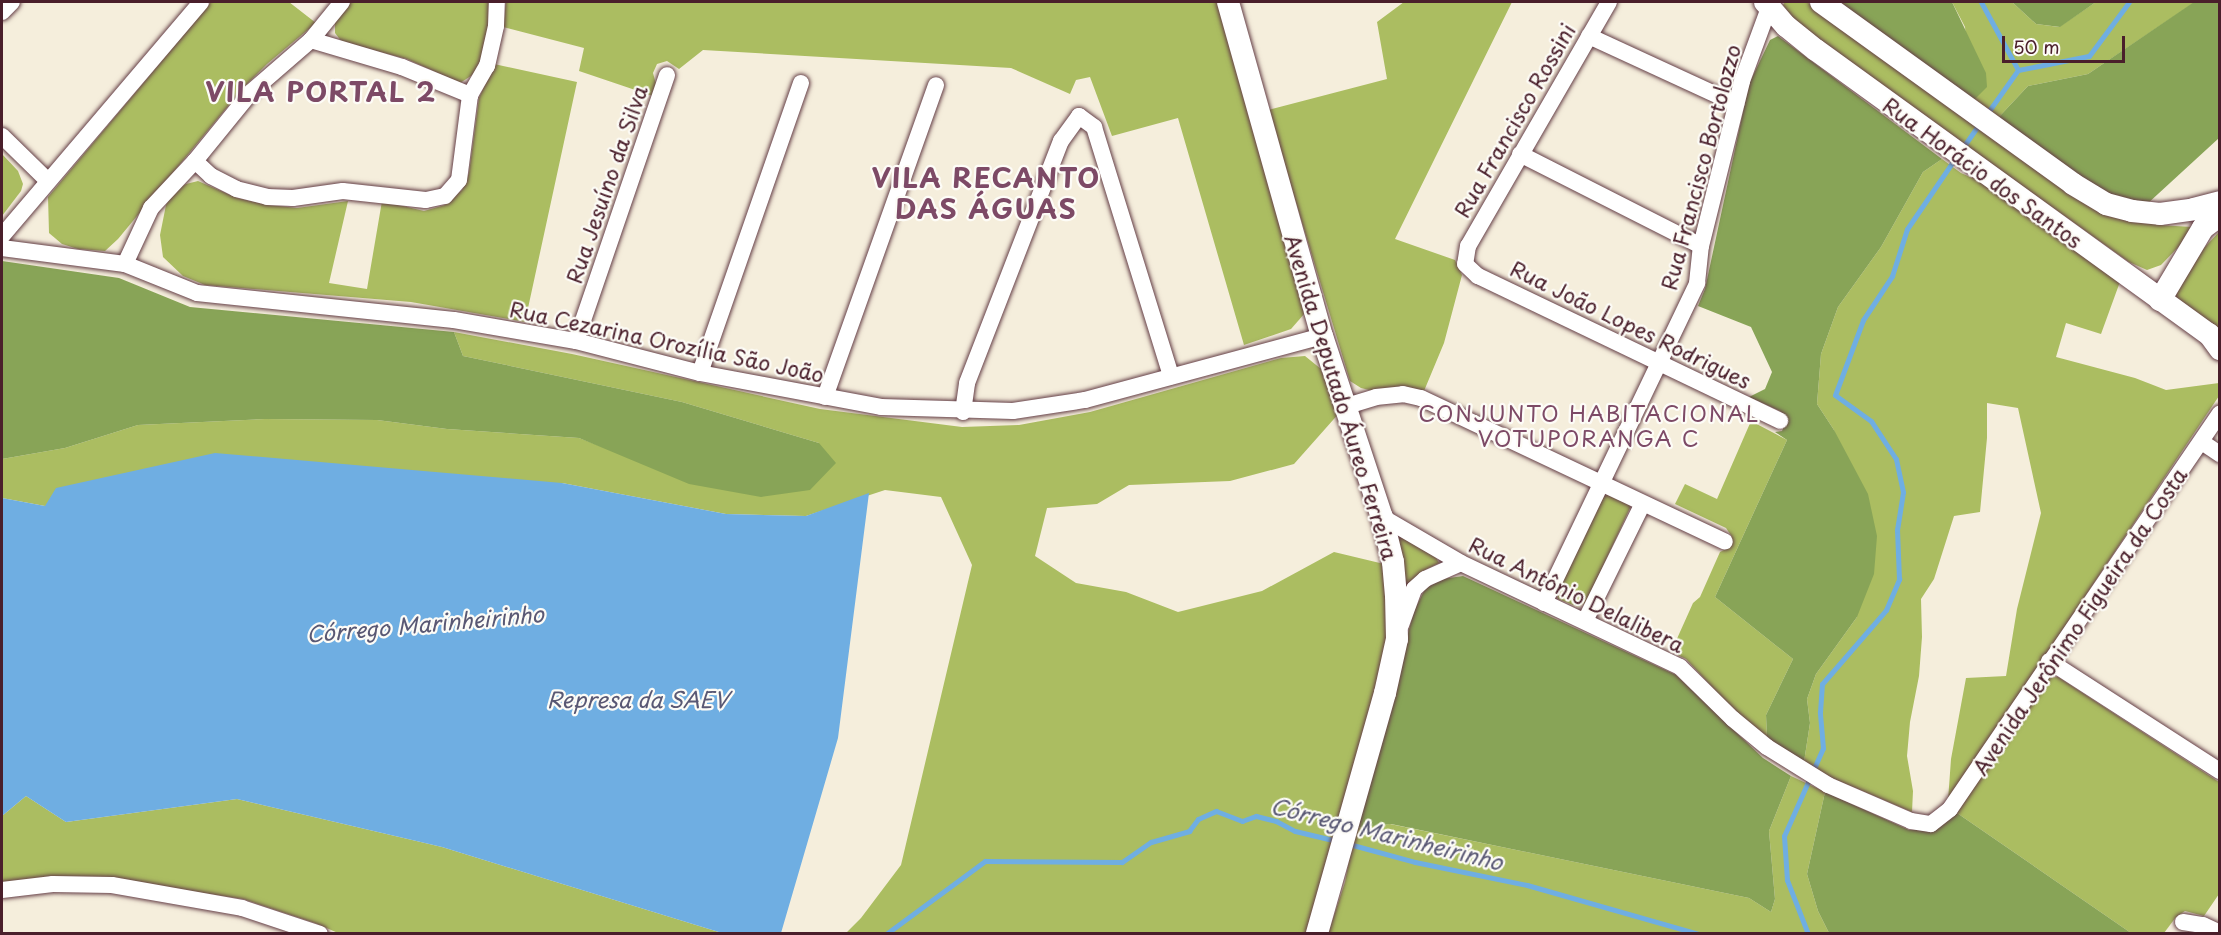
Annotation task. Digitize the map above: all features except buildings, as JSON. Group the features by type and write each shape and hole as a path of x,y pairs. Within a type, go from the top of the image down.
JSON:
{"main road":[{"name":"Avenida Deputado Áureo Ferreira","path":"1228,2 1322,336 1382,517 1393,562 1396,639 1385,693 1317,933"},
{"name":"Rua Horácio dos Santos","path":"1821,2 1992,126 2106,204 2132,211 2160,214 2220,202"},
{"name":"Rua Horácio dos Santos","path":"1768,3 1786,26 1816,50 2216,341"},
{"path":"2160,300 2203,228 2220,215"}],"street":[{"path":"2,12 12,2"},
{"path":"2,236 201,2"},
{"path":"125,264 151,208 195,161 251,92 311,40 342,2"},
{"path":"195,161 211,176 236,189 267,197 293,198 343,191 426,200 445,196 459,180 470,94 487,66 496,26 497,2"},
{"name":"Rua Francisco Rossini","path":"1465,264 1468,246 1609,2"},
{"name":"Rua Francisco Bortolozzo","path":"1545,603 1604,483 1697,283 1701,246 1736,104 1768,3"},
{"path":"1589,36 1736,104"},
{"path":"311,40 402,67 470,94"},
{"name":"Rua Jesuíno da Silva","path":"576,341 667,75"},
{"path":"699,372 801,83"},
{"path":"825,398 936,85"},
{"path":"963,412 967,383 1061,141 1079,116 1094,127 1171,376"},
{"path":"2,136 48,181"},
{"path":"1520,154 1701,246"},
{"name":"Rua Cezarina Orozília São João","path":"2,248 125,264 197,293 454,320 576,341 699,372 881,407 963,412 1013,411 1085,400 1322,336"},
{"name":"Rua João Lopes Rodrigues","path":"1465,264 1478,276 1780,421"},
{"path":"1347,406 1376,397 1403,394 1421,398 1725,542"},
{"name":"Avenida Jerônimo Figueira da Costa","path":"1931,824 1950,809 2220,413"},
{"path":"2202,442 2220,454"},
{"path":"1585,621 1643,503"},
{"name":"Rua Antônio Delalibera","path":"1382,517 1461,563 1680,667 1733,719 1767,747 1828,785 1911,821 1931,824"},
{"path":"1396,639 1414,590 1425,579 1461,563"},
{"path":"2049,661 2220,771"},
{"path":"2,890 53,884 112,885 242,908 320,933"},
{"path":"2183,922 2203,925 2220,933"}],"green space":[{"path":"211,2 289,2 316,23 267,64 243,88 118,239 105,251 78,249 62,244 49,233 48,197"},
{"path":"351,2 491,2 490,29 483,62 474,74 460,83 407,59 342,42 335,33 335,21"},
{"path":"506,2 1218,2 1305,313 1291,329 1244,345 1178,118 1112,136 1090,77 1076,80 1070,94 1011,68 703,50 679,69 667,61 657,64 653,73 656,84 653,96 579,71 584,48 503,27"},
{"path":"1404,2 1512,2 1395,239 1455,260 1462,275 1444,343 1424,391 1377,392 1361,388 1350,381 1268,110 1387,79 1377,22"},
{"path":"1785,2 1807,2 1837,26 2159,225 2192,227 2188,237 2161,265 2147,270 2129,262 1822,43 1791,16 1783,5"},
{"path":"1833,2 1952,2 1986,73 1987,87 1972,102"},
{"path":"1952,2 2012,2 2036,24 2059,27 2096,2 2195,2 2088,74 2028,86 1997,119 1972,102 1965,27"},
{"path":"2012,2 2096,2 2060,27 2036,24"},
{"path":"2194,2 2219,2 2219,138 2146,205 2109,197 1997,119 2028,86 2088,74"},
{"path":"1778,36 1942,159 1923,172 1881,247 1838,307 1821,354 1817,404 1834,430 1868,494 1877,536 1874,574 1857,617 1816,674 1807,699 1810,723 1804,762 1767,738 1766,715 1793,659 1715,597 1787,440 1775,432 1782,431 1787,419 1780,411 1749,397 1765,389 1772,372 1751,327 1698,306 1705,289 1749,84 1770,40"},
{"path":"494,64 577,82 525,322 411,302 205,285 183,276 163,257 160,235 166,205 172,193 186,184 198,181 237,198 297,208 348,201 329,283 367,289 382,201 424,211 445,205 462,190 469,173 479,98"},
{"path":"2,154 18,171 23,184 21,191 2,216"},
{"path":"1942,159 1961,173 1989,185 2121,279 2101,334 2066,323 2056,357 2135,378 2166,390 2219,383 2219,396 1948,801 1951,759 1966,678 2006,676 2017,609 2041,513 2018,408 1987,403 1987,438 1980,512 1954,516 1934,579 1921,599 1922,637 1919,676 1910,722 1907,756 1913,791 1912,812 1832,778 1804,762 1810,723 1807,699 1816,674 1857,617 1834,430 1817,404 1821,354 1838,307 1881,247 1923,172"},
{"path":"2219,232 2219,331 2175,300 2174,288 2188,265"},
{"path":"2,261 119,278 190,307 454,332 463,356 682,402 819,443 836,463 810,490 761,497 689,484 579,438 447,429 377,420 265,419 138,425 65,448 2,459"},
{"path":"454,332 572,354 820,409 962,427 1019,425 1090,412 1281,358 1305,356 1326,373 1341,411 1294,464 1230,481 1129,485 1097,504 1047,508 1035,556 1076,583 1126,592 1178,612 1262,591 1334,552 1384,564 1389,637 1309,933 846,933 861,918 901,865 972,565 941,497 885,490 806,516 726,514 562,483 45,506 2,498 2,459 65,448 138,425 265,419 377,420 447,429 579,438 634,459 819,443 682,402 463,356"},
{"path":"1751,421 1787,440 1715,597 1793,659 1766,715 1767,738 1738,715 1686,659 1671,652 1693,603 1700,597 1720,552 1728,548 1732,537 1726,528 1675,504 1685,484 1717,499"},
{"path":"1611,493 1630,502 1630,508 1586,603 1578,607 1558,599 1556,593 1604,496"},
{"path":"1396,531 1434,554 1439,563 1421,572 1406,587"},
{"path":"1463,576 1676,675 1763,758 1791,776 1769,831 1775,899 1771,912 1749,898 1391,824 1355,828 1414,611 1425,589 1442,579"},
{"path":"2058,677 2219,782 2219,894 2204,916 2185,911 2176,917 2164,933 2131,933 1957,813 2046,678"},
{"path":"1791,776 1825,792 1807,874 1818,911 1829,933 1328,934 1345,882 1355,828 1390,824 1749,898 1771,912 1775,899 1769,831"},
{"path":"1825,792 1909,830 1933,829 1957,813 2131,933 1829,933 1818,911 1807,874"},
{"path":"26,796 66,822 237,799 442,847 722,933 338,933 243,899 176,889 2,883 2,816"}],"water":[{"name":"Represa da SAEV","path":"215,453 562,483 726,514 806,516 869,493 838,738 781,933 722,933 442,847 237,799 66,822 26,796 2,816 2,498 45,506 56,488"}],"waterway":[{"path":"1981,2 2018,70"},
{"path":"2018,70 2089,56 2129,2"},
{"path":"1986,115 2018,70"},
{"path":"1961,150 1980,123"},
{"path":"1808,934 1787,880 1784,836 1823,748 1820,712 1822,684 1886,610 1899,579 1897,530 1903,492 1896,459 1871,421 1835,395 1863,320 1892,276 1907,229 1956,157"},
{"name":"Córrego Marinheirinho","path":"886,934 985,861 1122,862 1151,842 1189,831 1198,819 1216,811 1242,821 1256,816 1276,821 1295,831 1337,841"},
{"name":"Córrego Marinheirinho","path":"1349,844 1415,862 1527,885 1699,934"}],"district":[{"name":"VILA PORTAL 2","path":"321,91"},
{"name":"VILA RECANTO DAS ÁGUAS","path":"986,192"},
{"name":"CONJUNTO HABITACIONAL VOTUPORANGA C","path":"1589,425"}]}
